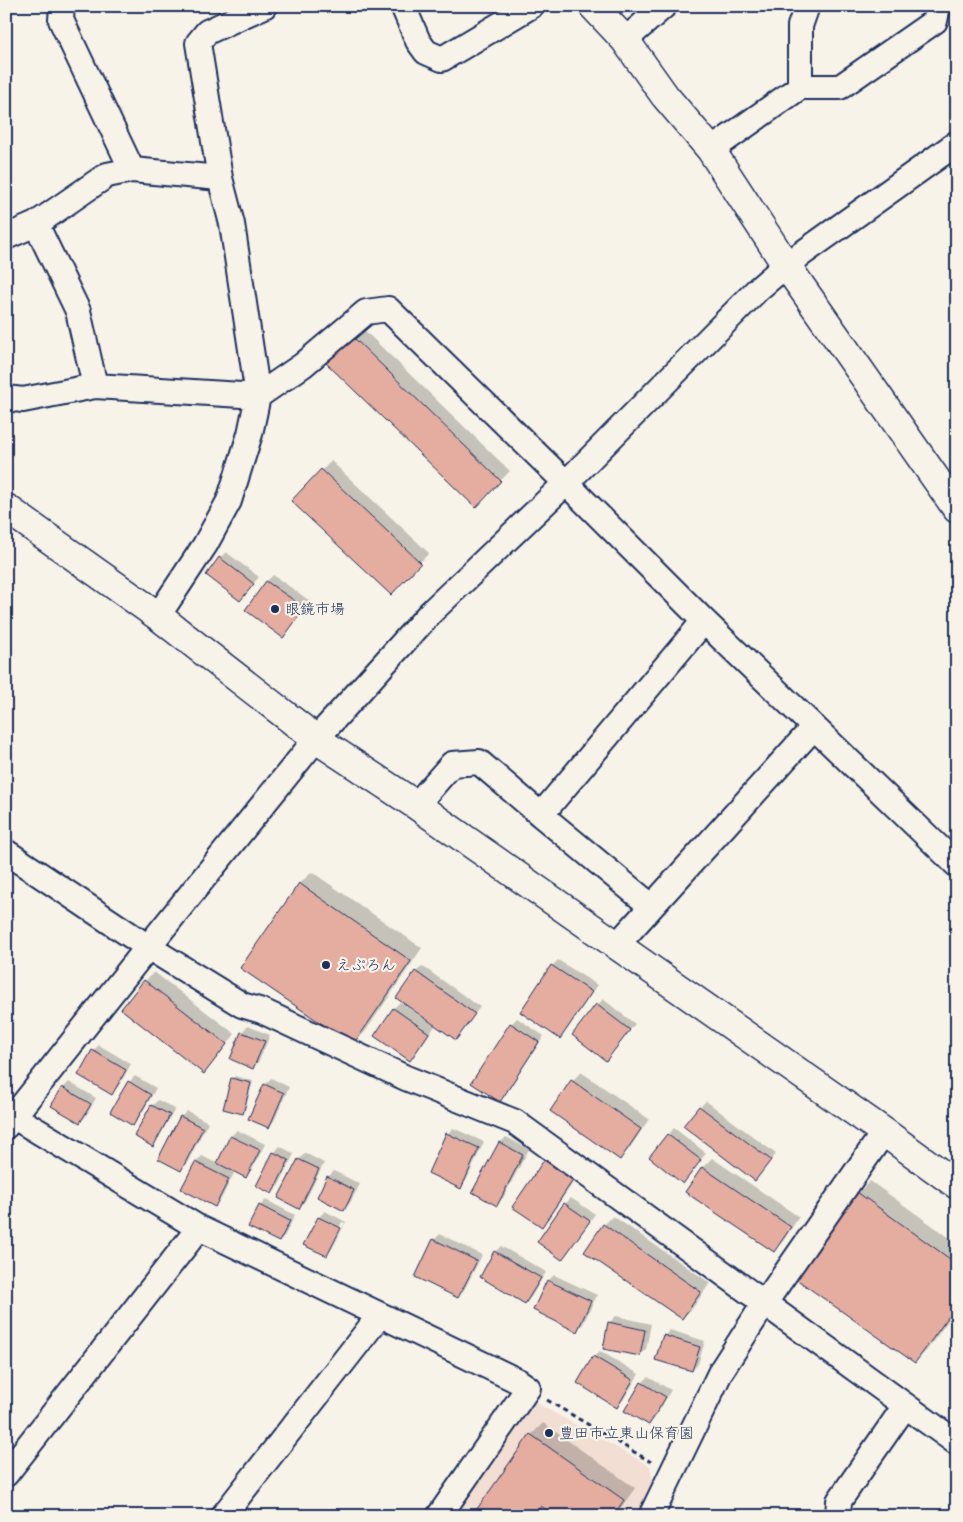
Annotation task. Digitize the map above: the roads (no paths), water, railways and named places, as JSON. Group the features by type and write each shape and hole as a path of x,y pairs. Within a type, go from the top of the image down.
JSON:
{"street":[{"path":"62,6 61,20 132,170"},
{"path":"158,616 205,545 229,501 250,434 258,396 232,224 220,178 198,43 207,32 264,6"},
{"path":"403,6 418,41 426,52 442,59 531,6"},
{"path":"592,6 625,40 665,96 711,150 786,265 957,509"},
{"path":"625,40 664,6"},
{"path":"800,87 800,26 807,6"},
{"path":"711,150 800,87 840,87 935,21 938,6"},
{"path":"439,1516 528,1388 518,1381 199,1228 9,1119 316,739 431,612 566,483 757,290 786,265 957,143"},
{"path":"6,237 36,224 108,175 132,170 220,178"},
{"path":"36,224 78,311 95,386"},
{"path":"6,398 23,400 95,386 258,396 303,365 366,312 388,309 566,483 704,622 957,864"},
{"path":"6,508 158,616 316,739 416,805 957,1185"},
{"path":"541,815 704,622"},
{"path":"616,946 814,727"},
{"path":"416,805 452,764 479,762 651,906"},
{"path":"6,852 148,947 242,1005 262,1011 406,1078 515,1122 957,1443"},
{"path":"651,1516 721,1371 764,1304 884,1132"},
{"path":"6,1474 199,1228"},
{"path":"223,1516 380,1315"},
{"path":"838,1516 839,1501 905,1406"}],"place":[{"name":"眼鏡市場","path":"275,609"},
{"name":"えぷろん","path":"326,965"},
{"name":"豊田市立東山保育園","path":"549,1433"}]}
